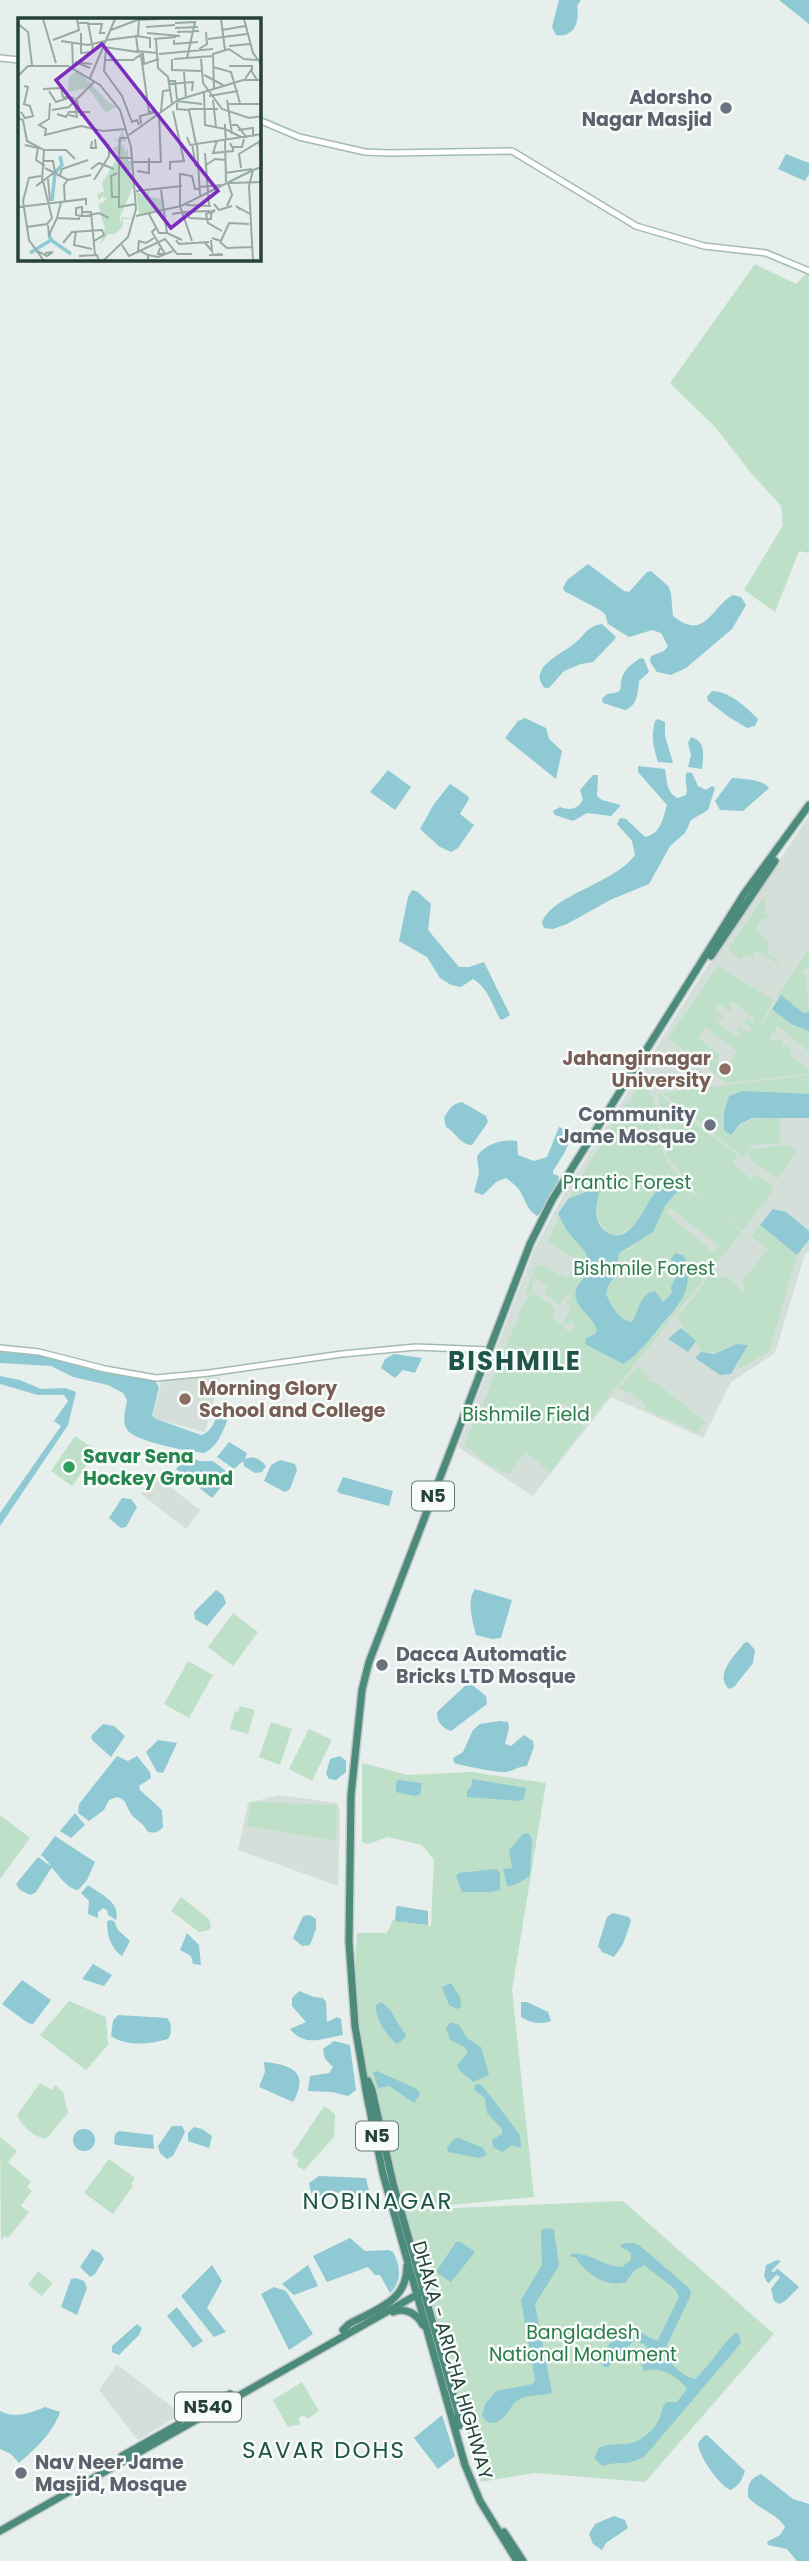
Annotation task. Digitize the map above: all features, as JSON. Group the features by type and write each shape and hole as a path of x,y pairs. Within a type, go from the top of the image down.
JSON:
{"highway":[{"name":"DHAKA - ARICHA HIGHWAY","path":"517,2561 473,2486 378,2157 359,2035 349,1942 354,1755 362,1690 376,1643 530,1244 552,1200 744,894 809,805"},
{"name":"N5","path":"523,2561 481,2493 417,2292 386,2172 359,2035 352,1962 353,1819 360,1730 367,1687 373,1661 532,1249 553,1205 667,1023 809,811"},
{"path":"368,2081 400,2210 458,2412 459,2426"},
{"path":"407,2259 405,2282 398,2295 392,2301 349,2324 344,2332 354,2334 402,2309 420,2319 433,2349"},
{"name":"N540","path":"0,2528 417,2292"}],"main road":[{"path":"0,58 18,60"},
{"path":"261,121 299,137 365,152 512,151 636,226 697,244 765,253 809,271"},
{"path":"0,1348 39,1352 105,1369 156,1378 416,1347 489,1350"}],"shaded area":[{"name":"Jahangirnagar University","path":"809,816 809,1251 805,1254 775,1353 731,1382 703,1438 611,1397 533,1496 458,1447 535,1248 566,1190 703,973"},
{"name":"Morning Glory School and College","path":"220,1377 205,1432 152,1418 162,1379"},
{"path":"156,1476 200,1510 186,1529 141,1494"},
{"path":"279,1795 337,1803 340,1810 338,1886 238,1850 248,1803"},
{"path":"117,2364 181,2414 138,2440 99,2390"}],"green space":[{"path":"755,264 796,284 809,271 809,553 799,551 775,612 744,590 783,525 781,506 716,428 670,383"},
{"path":"764,897 764,911 768,916 760,921 756,928 768,943 767,953 778,961 778,964 757,950 752,955 754,959 746,954 741,960 728,950"},
{"path":"809,948 809,969 805,969 803,973 806,976 809,1012 803,1013 781,995 778,1000 776,997"},
{"path":"718,966 773,1000 758,1030 772,1009 791,1024 809,1031 809,1052 778,1026 769,1038 776,1044 774,1041 777,1038 784,1043 780,1047 782,1049 786,1045 792,1049 789,1054 809,1071 809,1074 726,1083 668,1038","holes":["731,1001 755,1019 752,1022 747,1018 744,1022 752,1029 748,1033 740,1027 737,1031 741,1034 738,1038 716,1022 718,1017 722,1020 724,1017 715,1010 719,1004 730,1011","706,1027 737,1052 728,1064 735,1071 728,1065 724,1069 717,1063 720,1055 698,1038"]},
{"path":"809,1075 809,1094 742,1091 729,1096 724,1112 724,1129 731,1135 752,1120 779,1118 781,1143 753,1145 743,1157 662,1093"},
{"name":"Prantic Forest","path":"643,1083 657,1112 662,1149 667,1161 680,1177 661,1190 634,1225 613,1235 603,1227 598,1218 599,1193 588,1190 568,1199 619,1115"},
{"path":"658,1093 672,1104 669,1110 684,1121 688,1118 738,1155 732,1163 751,1179 755,1175 773,1186 770,1190 772,1192 743,1230 722,1215 742,1232 588,1422 585,1417 563,1403 550,1424 561,1410 585,1427 550,1472 525,1452 509,1475 489,1465 464,1445 516,1322 519,1322 519,1314 528,1296 531,1296 526,1292 537,1264 567,1279 578,1260 547,1242 559,1218 570,1235 581,1244 589,1267 578,1286 578,1304 597,1327 596,1334 588,1336 597,1349 623,1364 652,1337 680,1301 688,1276 680,1253 675,1253 677,1274 671,1287 672,1293 663,1302 656,1293 637,1311 632,1322 619,1315 606,1294 619,1253 632,1247 684,1183 704,1201 667,1156","holes":["668,1209 673,1210 721,1247 718,1246 713,1252 667,1214","534,1277 547,1286 544,1292 559,1305 568,1293 572,1295 566,1304 572,1308 563,1321 568,1325 571,1321 575,1325 570,1333 552,1316 556,1309 541,1297 531,1294"]},
{"path":"788,1145 797,1152 777,1179 747,1157 751,1149"},
{"path":"760,1225 797,1255 769,1352 736,1370 747,1344 714,1352 701,1352 678,1317 712,1273 716,1279 726,1277 746,1295 742,1282 768,1249 751,1236"},
{"path":"637,1367 646,1373 651,1382 655,1382 707,1423 699,1427 699,1433 645,1409 646,1405 633,1395 618,1389"},
{"path":"75,1436 97,1451 72,1486 51,1471"},
{"path":"233,1613 258,1632 233,1666 208,1647"},
{"path":"188,1661 213,1675 189,1718 164,1704"},
{"path":"240,1706 255,1710 248,1734 230,1729 235,1711 238,1712"},
{"path":"271,1722 292,1729 280,1765 259,1757"},
{"path":"309,1729 332,1740 312,1781 289,1769"},
{"path":"362,1763 408,1775 472,1772 546,1783 512,1990 534,2197 400,2210 375,2107 362,2038 357,2003 357,1933 387,1933 393,1920 431,1926 434,1860 422,1845 388,1837 368,1844 362,1842"},
{"path":"251,1802 337,1805 336,1841 247,1826"},
{"path":"0,1815 30,1838 0,1879"},
{"path":"181,1897 209,1919 209,1930 199,1932 171,1911"},
{"path":"69,2001 106,2017 108,2045 86,2070 40,2035"},
{"path":"40,2083 52,2090 55,2085 63,2092 68,2113 46,2139 29,2130 17,2115"},
{"path":"324,2106 335,2114 334,2137 304,2170 297,2166 298,2160 292,2154"},
{"path":"0,2137 17,2151 8,2162 31,2182 27,2187 32,2191 21,2206 29,2212 8,2238 5,2236 1,2240"},
{"path":"109,2159 135,2178 131,2184 133,2186 113,2214 84,2193"},
{"name":"Bangladesh National Monument","path":"623,2201 774,2334 645,2482 534,2473 481,2482 405,2210"},
{"path":"38,2271 53,2283 42,2296 28,2285"},
{"path":"302,2382 319,2411 307,2419 304,2415 298,2418 301,2424 288,2427 273,2400"}],"water":[{"path":"559,0 581,0 577,6 578,18 574,28 567,34 556,35 552,27"},
{"path":"779,0 809,0 809,24"},
{"path":"786,154 809,163 809,174 805,181 778,169"},
{"path":"588,564 629,592 651,571 668,586 673,616 684,623 693,625 707,620 733,595 741,597 746,605 732,629 686,668 671,675 657,672 650,662 651,656 664,651 668,646 661,633 652,630 629,637 608,624 605,614 600,610 564,591 567,580"},
{"path":"602,624 616,637 614,640 593,662 564,671 549,688 545,688 540,681 543,668 590,629"},
{"path":"641,658 644,659 649,672 639,681 632,705 625,710 603,703 602,699 607,694 620,691 624,672"},
{"path":"712,691 725,694 743,705 758,719 755,726 747,728 708,701 707,697"},
{"path":"525,718 546,728 549,739 562,751 556,779 505,738 518,721"},
{"path":"658,719 665,722 665,736 673,763 658,762 653,737 655,721"},
{"path":"691,737 702,746 702,769 688,767 691,755 688,743"},
{"path":"638,766 665,769 669,790 678,798 686,795 686,775 687,772 692,773 698,786 706,790 712,786 715,788 708,810 691,820 685,833 670,846 649,884 610,900 567,924 553,929 544,928 542,922 548,912 571,896 613,874 635,855 632,841 617,824 620,818 626,819 645,837 655,833 660,825 667,805 638,772"},
{"path":"388,770 411,787 395,810 370,792"},
{"path":"593,775 598,775 597,796 621,805 611,816 587,813 573,821 555,815 553,811 560,807 573,808 581,803 583,800 580,790"},
{"path":"732,778 757,781 769,788 743,811 720,810 715,801"},
{"path":"450,784 468,796 469,799 460,814 474,825 458,848 451,852 440,847 420,829 434,804"},
{"path":"412,890 431,904 428,930 459,967 484,962 510,1015 500,1019 486,992 473,979 461,987 451,985 440,978 427,957 399,941 408,897"},
{"path":"781,995 803,1013 809,1012 809,1031 791,1024 772,1009"},
{"path":"743,1091 809,1094 809,1118 752,1118 740,1124 731,1135 724,1130 724,1112 729,1096"},
{"path":"462,1102 486,1116 488,1122 472,1145 446,1127 444,1118 453,1106"},
{"path":"559,1127 573,1132 553,1171 553,1174 559,1176 554,1193 537,1216 529,1208 519,1189 506,1178 496,1182 483,1195 474,1192 479,1174 477,1156 485,1148 500,1142 517,1141 518,1155 534,1161 547,1157"},
{"path":"678,1176 684,1183 665,1206 653,1232 619,1253 617,1273 606,1294 619,1315 632,1322 640,1303 649,1293 655,1291 663,1302 672,1293 671,1287 677,1274 671,1259 675,1253 683,1255 686,1260 687,1287 670,1315 642,1348 623,1364 585,1344 586,1338 597,1331 575,1294 588,1270 588,1259 558,1214 568,1199 595,1188 599,1193 596,1213 598,1222 604,1230 613,1235 621,1235 635,1224 655,1193"},
{"path":"773,1209 786,1212 809,1231 809,1240 797,1255 760,1225"},
{"path":"681,1328 696,1341 688,1352 668,1339"},
{"path":"737,1344 748,1345 731,1374 720,1375 695,1358 701,1352 714,1354"},
{"path":"0,1352 43,1356 97,1371 154,1380 159,1387 152,1416 201,1435 209,1430 223,1410 229,1414 217,1442 204,1453 162,1445 139,1438 126,1428 124,1418 127,1400 123,1393 108,1385 73,1377 51,1366 0,1363"},
{"path":"394,1354 422,1358 415,1373 403,1370 395,1378 381,1368 385,1359"},
{"path":"0,1376 20,1380 41,1389 65,1388 76,1392 68,1425 0,1526 0,1513 61,1426 54,1421 68,1401 64,1395 38,1395 0,1384"},
{"path":"229,1442 247,1453 245,1459 262,1461 266,1466 262,1472 255,1473 244,1466 243,1461 234,1469 217,1457"},
{"path":"186,1457 213,1461 231,1475 212,1498 176,1469"},
{"path":"280,1460 295,1464 297,1470 290,1489 285,1492 264,1481 271,1465"},
{"path":"343,1477 393,1491 389,1506 339,1493 337,1491"},
{"path":"122,1498 131,1499 137,1507 126,1527 121,1528 109,1518"},
{"path":"475,1589 512,1600 501,1638 476,1635 471,1606"},
{"path":"216,1590 223,1595 226,1603 207,1626 195,1619 194,1612"},
{"path":"748,1642 755,1650 753,1663 734,1687 729,1689 724,1677 727,1666 744,1643"},
{"path":"471,1684 486,1696 487,1704 451,1731 448,1730 439,1721 437,1712 466,1685"},
{"path":"508,1722 505,1744 511,1746 524,1735 533,1741 534,1747 527,1766 502,1772 454,1763 453,1758 463,1752 473,1730 480,1724"},
{"path":"103,1724 114,1726 125,1736 111,1757 91,1736"},
{"path":"158,1740 177,1743 163,1773 157,1772 146,1752"},
{"path":"117,1756 128,1761 137,1756 150,1772 151,1778 139,1786 162,1810 163,1827 157,1832 147,1831 131,1814 125,1802 117,1797 109,1800 104,1810 89,1821 78,1813 79,1804"},
{"path":"340,1756 346,1761 346,1772 336,1780 329,1779 326,1774 330,1759"},
{"path":"472,1779 526,1788 524,1798 520,1801 467,1797"},
{"path":"398,1780 422,1783 420,1795 396,1792"},
{"path":"75,1813 85,1825 71,1838 60,1831"},
{"path":"529,1833 532,1841 530,1876 515,1885 507,1886 503,1869 512,1868 509,1850 523,1834"},
{"path":"55,1836 95,1862 87,1880 78,1890 63,1881 41,1855"},
{"path":"38,1857 52,1867 36,1892 30,1895 20,1890 16,1884"},
{"path":"497,1869 500,1874 500,1890 462,1892 456,1876 459,1873"},
{"path":"88,1885 113,1903 116,1920 103,1908 98,1912 98,1918 88,1914 89,1901 81,1893"},
{"path":"398,1906 428,1911 428,1925 395,1921"},
{"path":"613,1913 629,1917 631,1921 623,1944 614,1957 602,1952 598,1946 607,1917"},
{"path":"310,1915 316,1919 316,1929 310,1945 302,1946 293,1938 303,1916"},
{"path":"109,1920 114,1921 118,1930 130,1941 122,1956 110,1941 107,1927"},
{"path":"187,1933 199,1945 201,1965 193,1964 191,1956 180,1950"},
{"path":"93,1964 112,1975 104,1986 82,1979"},
{"path":"22,1980 51,2000 33,2024 2,2004"},
{"path":"451,1983 460,1997 461,2007 457,2009 449,2005 442,1987"},
{"path":"299,1991 323,1998 326,2002 327,2022 337,2017 341,2019 343,2035 308,2040 290,2029 306,2022 292,2006 292,1998"},
{"path":"380,2002 388,2007 406,2034 397,2044 379,2021 376,2005"},
{"path":"521,2002 548,2012 551,2021 536,2023 521,2017"},
{"path":"118,2015 167,2018 171,2026 169,2037 146,2043 117,2039 111,2036 113,2021"},
{"path":"450,2022 459,2025 467,2038 481,2047 489,2075 473,2082 459,2070 457,2065 468,2052 463,2046 450,2040 446,2028"},
{"path":"334,2041 350,2045 356,2090 348,2096 308,2091 310,2076 329,2073 333,2067 325,2059 323,2049"},
{"path":"264,2062 290,2068 299,2077 300,2084 293,2102 259,2087 265,2072"},
{"path":"377,2071 417,2089 420,2094 414,2103 389,2086 378,2088 373,2072"},
{"path":"479,2084 520,2135 521,2148 512,2145 502,2152 493,2147 492,2140 502,2134 502,2129 487,2113 485,2098 474,2090 475,2085"},
{"path":"172,2126 182,2126 185,2132 173,2156 167,2159 160,2153 158,2146"},
{"path":"194,2127 212,2136 209,2148 188,2141 188,2133"},
{"path":"84,2129 92,2132 95,2140 92,2148 84,2151 76,2148 73,2140 76,2132"},
{"path":"119,2131 153,2135 154,2149 116,2145 115,2134"},
{"path":"459,2138 483,2148 487,2155 480,2158 448,2152 447,2148 454,2139"},
{"path":"319,2176 366,2178 369,2191 358,2197 341,2192 315,2197 311,2193 309,2183"},
{"path":"550,2228 554,2230 559,2266 535,2304 552,2393 522,2398 503,2418 489,2423 482,2416 485,2404 496,2391 533,2384 535,2380 521,2300 542,2265 541,2232"},
{"path":"350,2238 365,2251 393,2252 399,2274 397,2284 390,2293 380,2275 375,2275 368,2267 327,2282 313,2256"},
{"path":"456,2242 461,2242 475,2252 451,2282 436,2272"},
{"path":"625,2243 640,2246 689,2288 689,2299 663,2353 677,2369 695,2379 735,2333 739,2334 741,2343 645,2456 633,2461 602,2466 594,2458 599,2448 632,2443 649,2433 666,2402 677,2402 687,2389 667,2373 644,2371 642,2365 649,2350 644,2344 634,2341 608,2367 601,2363 609,2344 624,2331 636,2330 658,2340 679,2297 675,2289 644,2265 634,2271 626,2282 611,2283 597,2278 575,2257 571,2257 571,2254 584,2255 622,2267 631,2260 631,2254 621,2248"},
{"path":"92,2249 104,2259 95,2274 90,2277 80,2267"},
{"path":"781,2261 771,2271 778,2269 799,2287 779,2304 774,2301 771,2289 780,2277 776,2275 769,2283 764,2276 766,2265"},
{"path":"212,2265 222,2281 207,2308 226,2332 214,2337 181,2296"},
{"path":"308,2265 318,2286 294,2295 282,2284"},
{"path":"71,2279 84,2281 87,2288 77,2315 61,2307"},
{"path":"274,2287 286,2291 313,2334 289,2350 261,2294"},
{"path":"177,2307 203,2341 193,2348 167,2316"},
{"path":"137,2324 142,2328 139,2335 119,2355 112,2352 112,2346"},
{"path":"45,2407 60,2412 57,2420 43,2440 19,2463 11,2454 0,2449 0,2411 17,2415"},
{"path":"442,2415 455,2456 438,2469 414,2438"},
{"path":"707,2435 745,2471 740,2482 730,2490 715,2476 701,2455 698,2443"},
{"path":"761,2474 793,2499 809,2504 809,2561 797,2561 787,2549 768,2545 767,2542 780,2535 785,2527 748,2497 750,2483"},
{"path":"614,2516 625,2520 628,2528 606,2543 602,2550 593,2544 589,2534 595,2524"}],"place":[{"name":"Adorsho Nagar Masjid","path":"726,108"},
{"name":"Jahangirnagar University","path":"725,1069"},
{"name":"Community Jame Mosque","path":"710,1125"},
{"name":"Morning Glory School and College","path":"185,1399"},
{"name":"Savar Sena Hockey Ground","path":"69,1467"},
{"name":"Dacca Automatic Bricks LTD Mosque","path":"382,1665"},
{"name":"Nav Neer Jame Masjid, Mosque","path":"21,2473"}],"district":[{"name":"BISHMILE","path":"515,1361"},
{"name":"NOBINAGAR","path":"378,2201"},
{"name":"SAVAR DOHS","path":"324,2450"}],"park label":[{"name":"Bishmile Forest","path":"644,1268"},
{"name":"Bishmile Field","path":"526,1414"}]}
